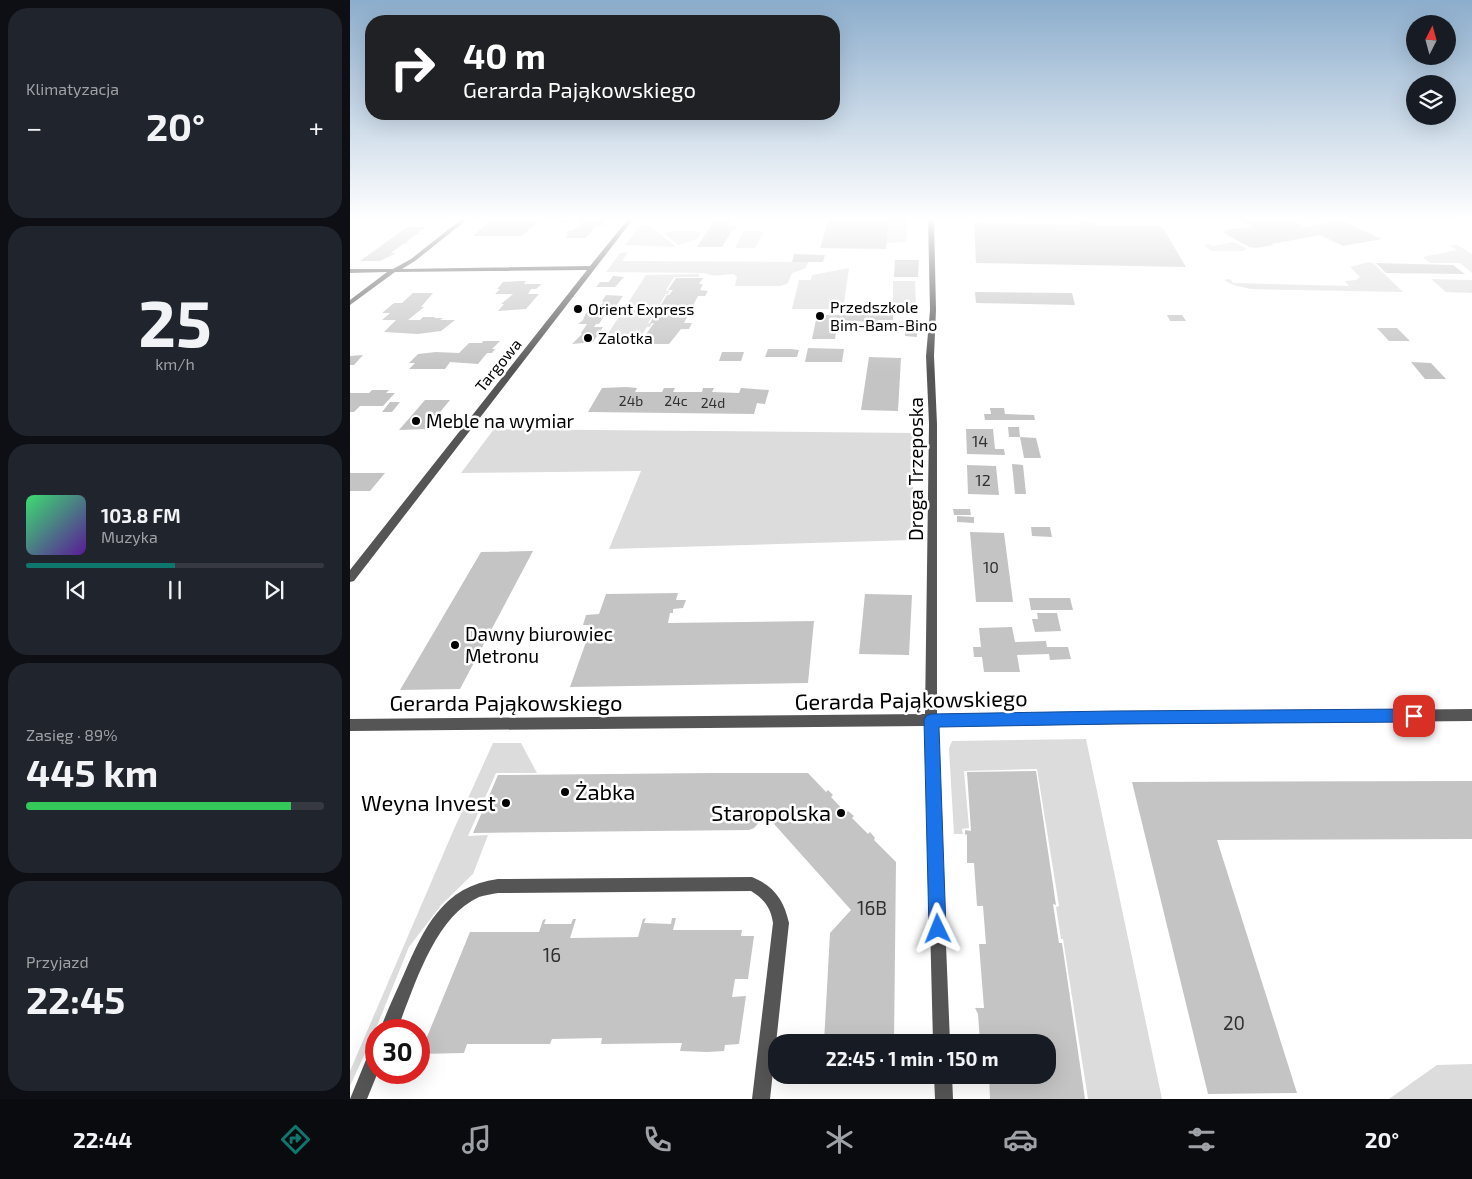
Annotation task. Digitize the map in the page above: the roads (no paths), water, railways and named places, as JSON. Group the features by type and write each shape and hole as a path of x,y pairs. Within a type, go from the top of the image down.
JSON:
{"street":[{"path":"350,303 396,269"},
{"path":"350,271 507,269"},
{"name":"Targowa","path":"350,578 591,269"},
{"name":"Droga Trzeposka","path":"932,269 933,310 930,354 933,424 931,720 942,1034"},
{"name":"Gerarda Pająkowskiego","path":"350,725 1472,715"},
{"path":"393,1019 426,941 458,901 480,888 498,886 752,884 764,889 772,896 781,922 762,1099"},
{"path":"358,1099 365,1082"},
{"path":"943,1084 944,1099"}],"place":[{"name":"Orient Express","path":"578,309"},
{"name":"Przedszkole Bim-Bam-Bino","path":"820,316"},
{"name":"Zalotka","path":"588,338"},
{"name":"Meble na wymiar","path":"416,421"},
{"name":"Dawny biurowiec Metronu","path":"455,645"},
{"name":"Żabka","path":"565,792"},
{"name":"Weyna Invest","path":"506,803"},
{"name":"Staropolska","path":"841,813"}]}
